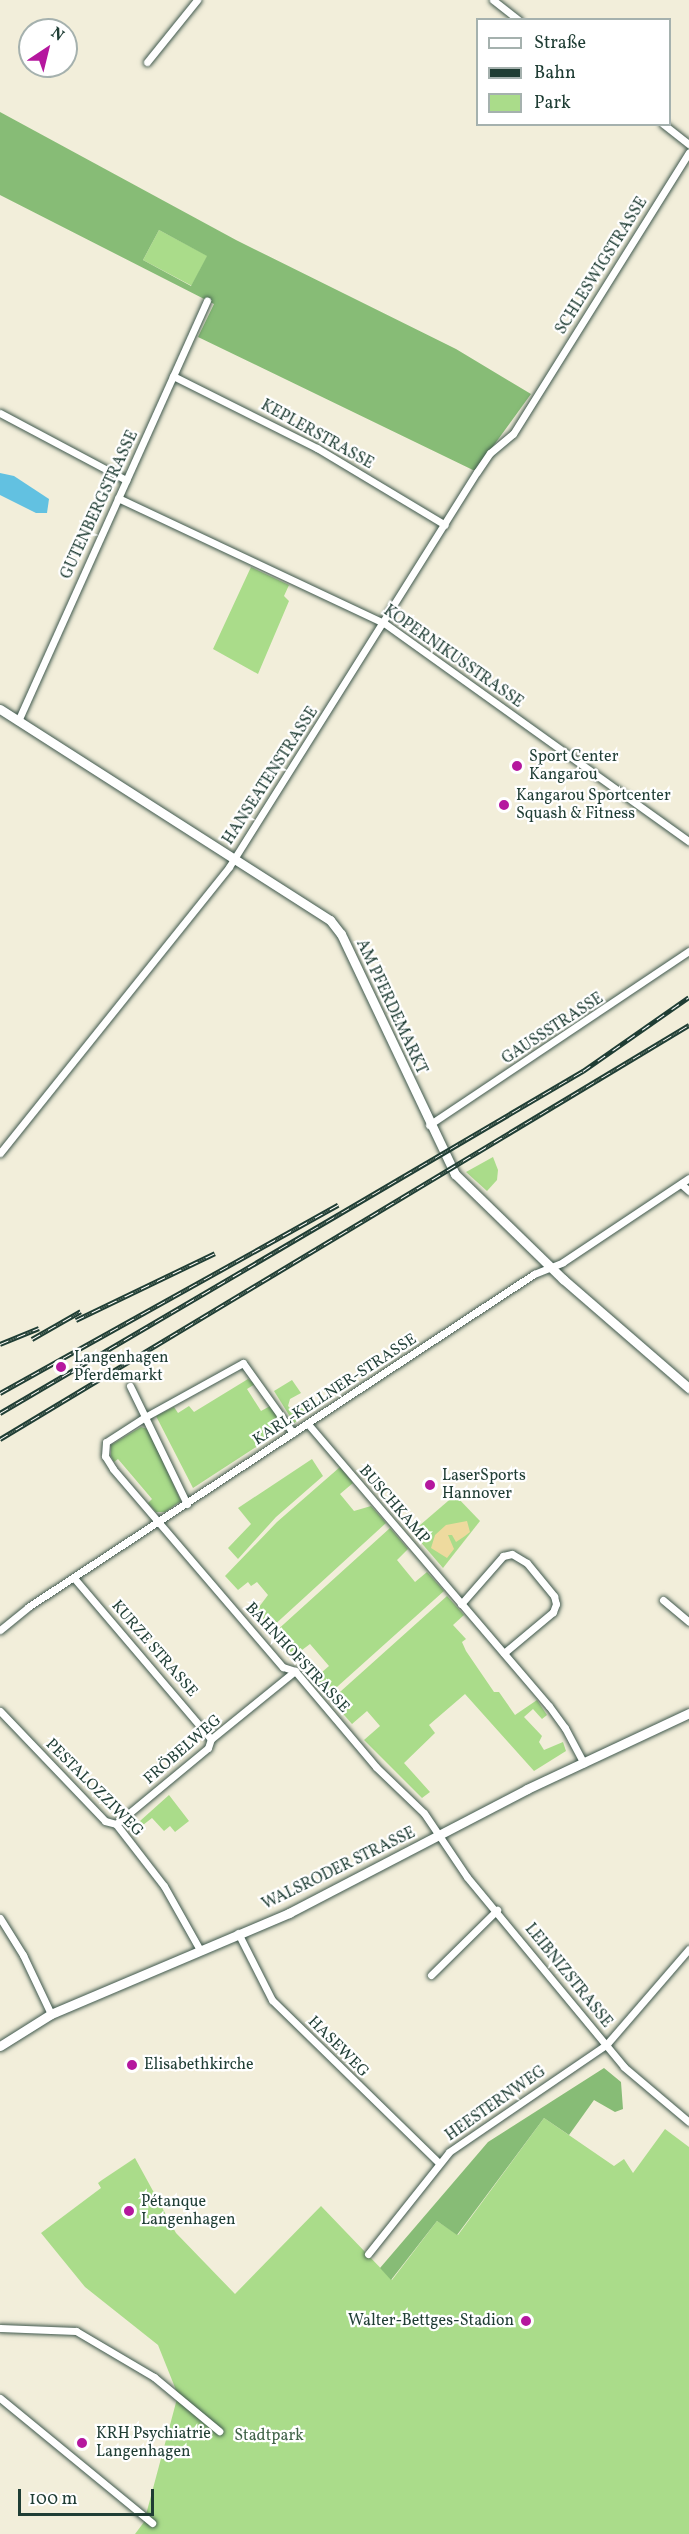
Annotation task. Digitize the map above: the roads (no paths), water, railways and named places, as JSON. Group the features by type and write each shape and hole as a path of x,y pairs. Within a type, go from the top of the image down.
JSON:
{"street":[{"path":"147,62 197,0"},
{"path":"493,0 516,18"},
{"path":"666,126 689,144"},
{"name":"SCHLESWIGSTRASSE","path":"537,395 689,152"},
{"name":"GUTENBERGSTRASSE","path":"18,721 207,300"},
{"name":"KEPLERSTRASSE","path":"173,376 308,444 445,525"},
{"name":"HANSEATENSTRASSE","path":"0,1153 235,858 485,460 513,434 537,395"},
{"path":"0,413 126,480"},
{"name":"KOPERNIKUSSTRASSE","path":"118,498 384,622 689,841"},
{"name":"AM PFERDEMARKT","path":"0,709 317,909 341,934 429,1125 455,1174 550,1267 689,1388"},
{"name":"GAUSSSTRASSE","path":"429,1125 689,951"},
{"name":"KARL-KELLNER-STRASSE","path":"0,1630 74,1578 293,1433 689,1178"},
{"path":"681,1184 689,1191"},
{"path":"146,1417 243,1363 293,1433"},
{"path":"130,1386 187,1504"},
{"name":"BAHNHOFSTRASSE","path":"146,1417 112,1437 103,1447 113,1470 283,1667 295,1671 376,1767 424,1813 439,1836"},
{"name":"BUSCHKAMP","path":"308,1424 566,1728 584,1763"},
{"path":"461,1604 503,1556 512,1554 527,1563 554,1596 556,1604 553,1612 504,1653"},
{"name":"KURZE STRASSE","path":"74,1578 211,1739"},
{"path":"663,1600 689,1622"},
{"name":"FRÖBELWEG","path":"116,1824 207,1748 211,1739 295,1671"},
{"name":"PESTALOZZIWEG","path":"0,1711 105,1821 116,1824 164,1886 200,1950"},
{"name":"WALSRODER STRASSE","path":"0,2046 51,2014 289,1912 584,1763 689,1713"},
{"name":"LEIBNIZSTRASSE","path":"439,1836 467,1877 624,2067 689,2122"},
{"path":"431,1975 496,1910"},
{"path":"0,1918 23,1955 51,2014"},
{"name":"HASEWEG","path":"238,1933 272,2000 335,2061 341,2071 439,2163"},
{"name":"HEESTERNWEG","path":"368,2254 439,2163 477,2130 606,2045 689,1949"},
{"path":"1,2330 76,2331 154,2377 219,2431"},
{"path":"0,2398 152,2523"}],"water":[{"path":"0,473 14,476 49,499 47,513 36,513 0,495"}],"railway":[{"path":"0,1413 583,1071 689,997"},
{"path":"0,1439 689,1025"},
{"path":"0,1393 338,1205"},
{"path":"76,1320 215,1253"},
{"path":"32,1339 81,1311"},
{"path":"0,1344 39,1328"}],"place":[{"name":"Sport Center Kangarou","path":"517,766"},
{"name":"Kangarou Sportcenter Squash & Fitness","path":"504,805"},
{"name":"Langenhagen Pferdemarkt","path":"61,1367"},
{"name":"LaserSports Hannover","path":"430,1485"},
{"name":"Elisabethkirche","path":"132,2065"},
{"name":"Pétanque Langenhagen","path":"129,2211"},
{"name":"Walter-Bettges-Stadion","path":"526,2321"},
{"name":"KRH Psychiatrie Langenhagen","path":"82,2443"}],"park label":[{"name":"Stadtpark","path":"269,2436"}]}
